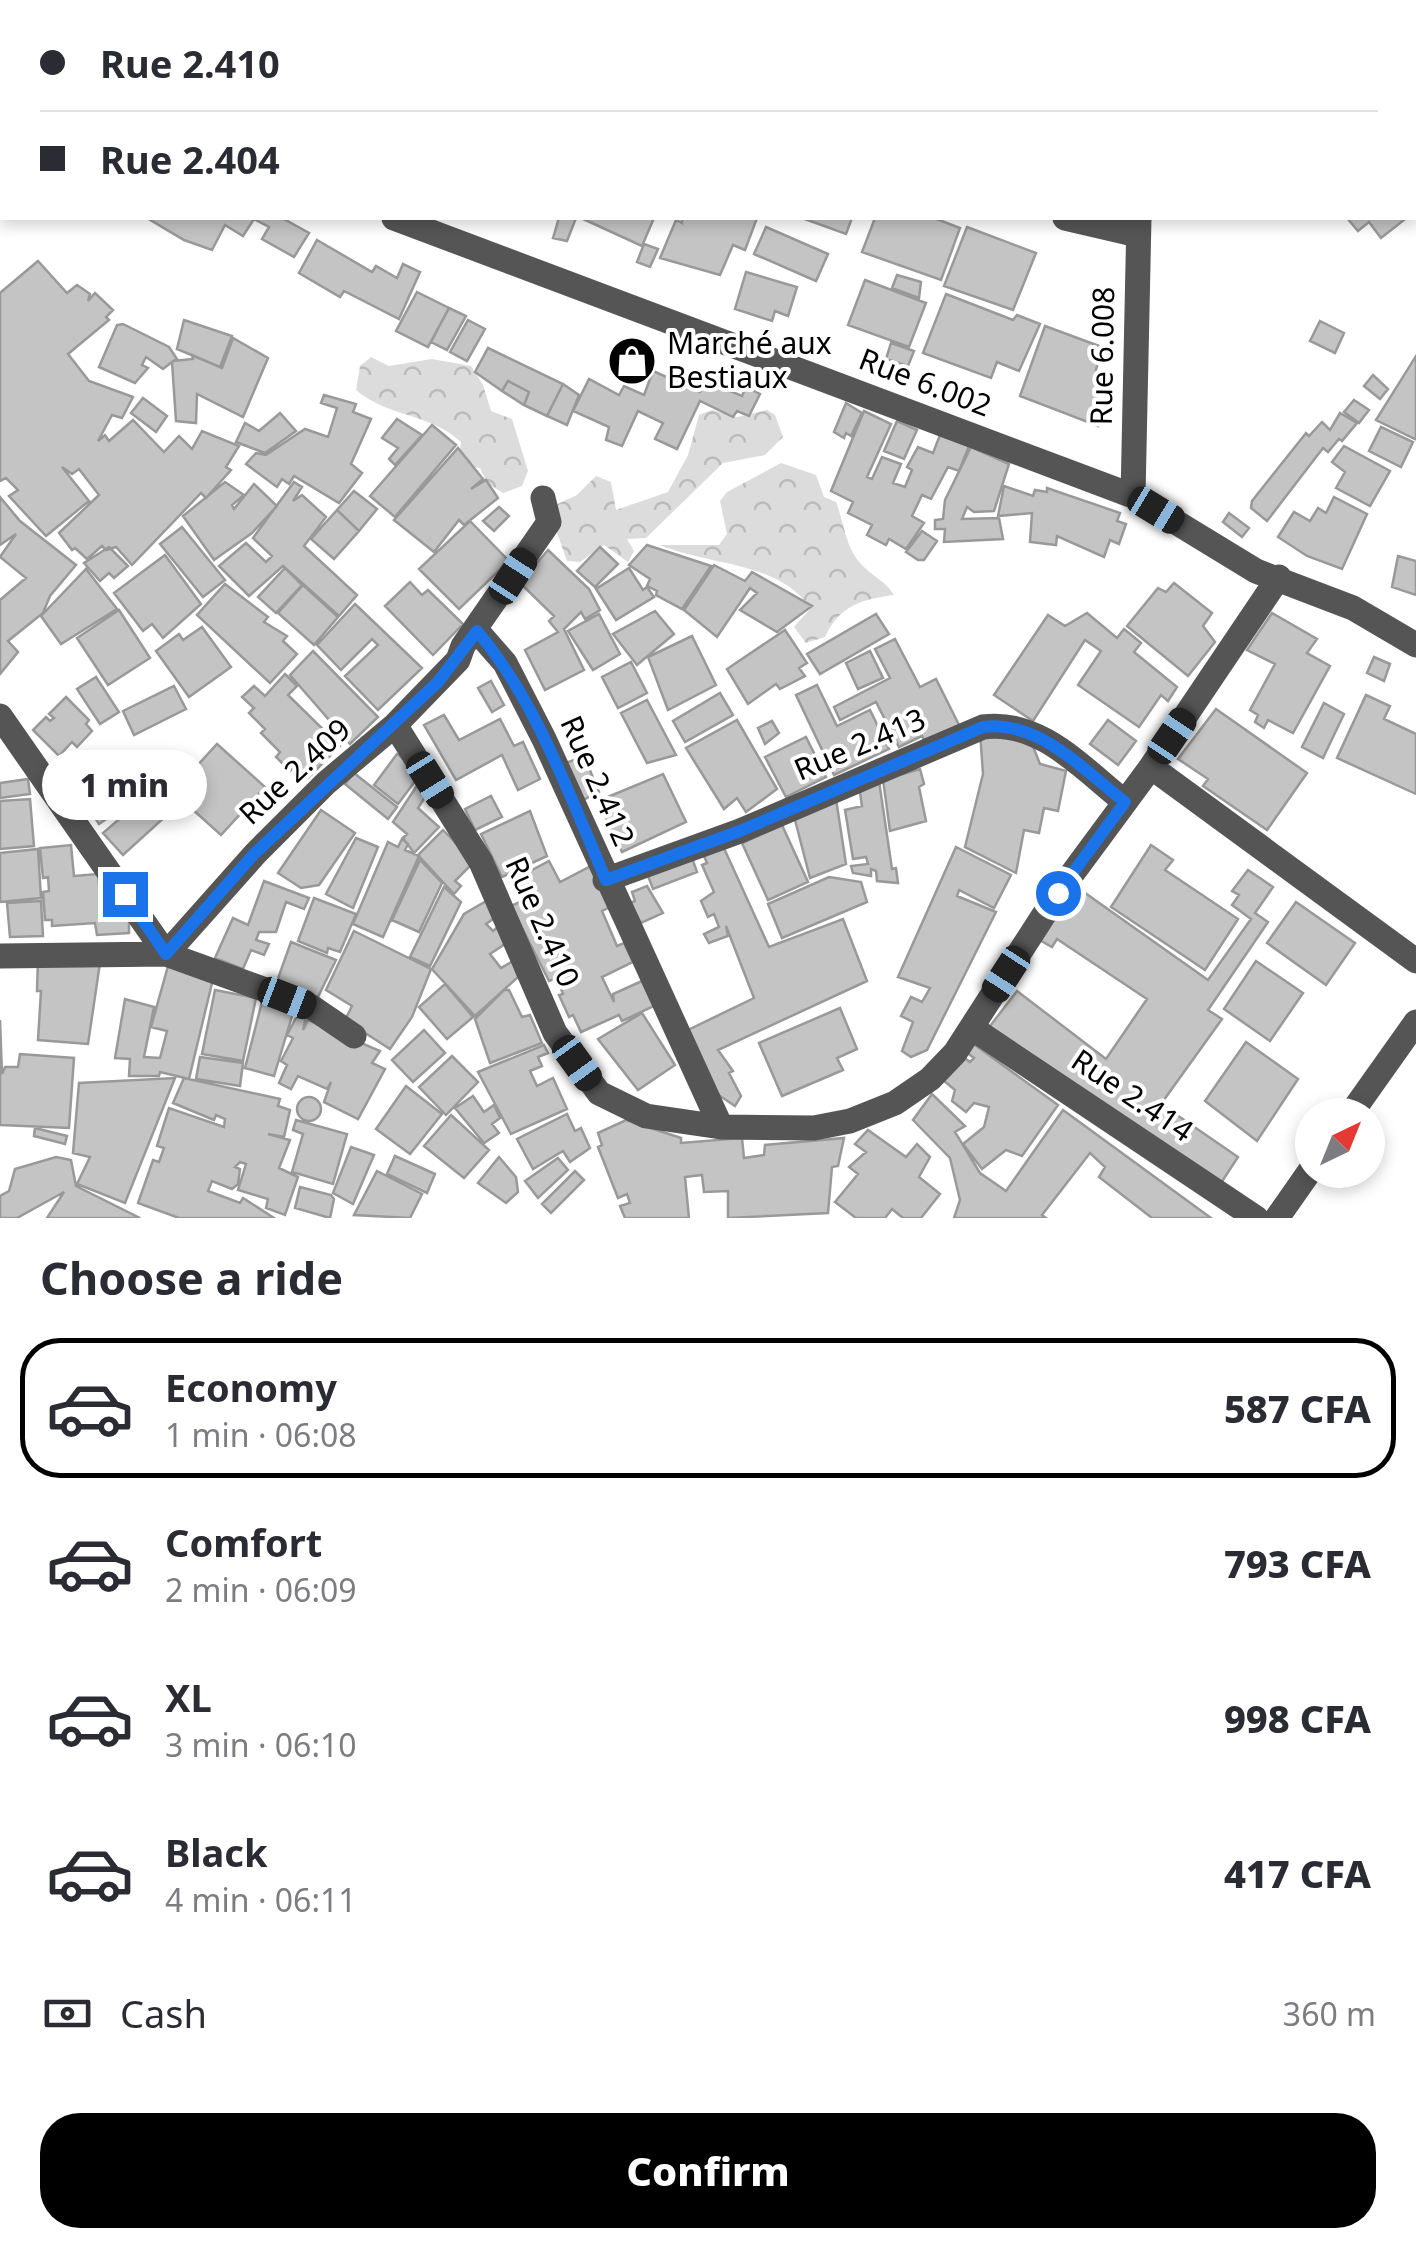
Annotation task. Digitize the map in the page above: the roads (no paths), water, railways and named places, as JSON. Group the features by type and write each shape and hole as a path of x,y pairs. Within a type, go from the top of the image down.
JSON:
{"street":[{"name":"Rue 6.002","path":"399,220 1133,496 1256,570 1353,608 1416,645"},
{"path":"1084,220 1139,226"},
{"name":"Rue 6.008","path":"1133,496 1139,226"},
{"name":"Rue 2.409","path":"166,954 254,854 326,783 396,725 458,660 549,522 543,498"},
{"name":"Rue 2.410","path":"396,725 482,862 556,1033 599,1093 646,1116 721,1127 814,1128 850,1121 896,1104 930,1079 972,1028 1058,893 1150,767 1278,578"},
{"name":"Rue 2.412","path":"477,631 504,663 544,740 721,1127"},
{"path":"0,716 166,954"},
{"name":"Rue 2.413","path":"606,880 740,831 983,727 1013,726 1036,734 1125,802"},
{"path":"1150,767 1416,961"},
{"path":"0,956 166,954 310,1006 354,1036"},
{"path":"1362,1098 1416,1022"},
{"name":"Rue 2.414","path":"972,1028 1256,1218"},
{"path":"1277,1218 1298,1188"}],"place":[{"name":"Marché aux Bestiaux","path":"632,361"}]}
